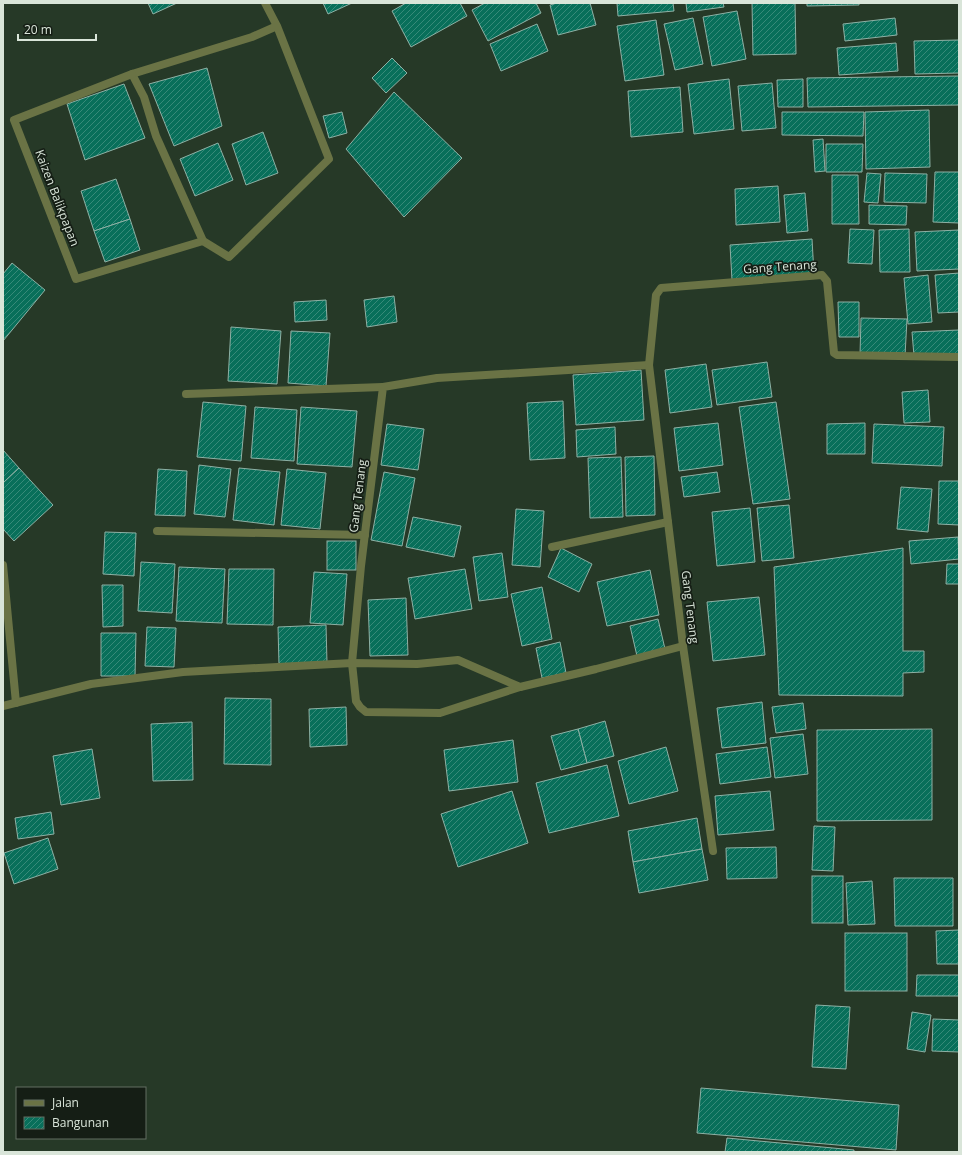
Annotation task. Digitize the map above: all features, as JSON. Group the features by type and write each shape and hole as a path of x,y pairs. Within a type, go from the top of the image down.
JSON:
{"street":[{"path":"132,74 144,97 156,136 203,241 229,258 328,159 277,26 265,3"},
{"name":"Kaizen Balikpapan","path":"203,241 76,279 14,120 132,74 252,37 277,26"},
{"name":"Gang Tenang","path":"713,851 683,646 649,365 656,295 661,288 822,275 827,281 834,353 837,355 959,357"},
{"path":"186,394 383,388 437,378 649,365"},
{"name":"Gang Tenang","path":"383,388 365,535 352,663 356,701 360,707 366,712 440,713 520,687 683,646"},
{"path":"552,547 668,522"},
{"path":"157,531 365,535"},
{"path":"3,565 16,703"},
{"path":"3,706 91,684 183,672 352,663 417,664 458,660 520,687"}],"building":[{"path":"148,3 177,3 153,14"},
{"path":"323,3 352,3 328,14"},
{"path":"406,3 460,3 467,16 411,47 392,11"},
{"path":"485,3 536,3 541,13 488,41 472,10"},
{"path":"557,3 590,3 596,25 558,35 550,5"},
{"path":"617,3 673,3 674,11 618,16"},
{"path":"686,3 723,3 724,7 687,12"},
{"path":"752,3 795,3 796,54 753,55"},
{"path":"807,3 859,3 859,5 807,6"},
{"path":"737,11 746,59 712,66 703,17"},
{"path":"693,18 703,64 675,70 664,24"},
{"path":"895,18 897,35 845,41 843,24"},
{"path":"656,20 664,75 625,81 617,26"},
{"path":"537,24 548,51 501,71 490,44"},
{"path":"959,40 959,73 915,74 914,41"},
{"path":"896,43 898,71 839,75 837,48"},
{"path":"392,58 407,73 386,93 372,78"},
{"path":"207,68 222,126 174,146 149,84"},
{"path":"959,76 959,105 808,107 807,78"},
{"path":"729,79 734,129 694,134 688,84"},
{"path":"803,79 803,107 778,107 777,80"},
{"path":"772,83 776,128 742,131 738,86"},
{"path":"124,84 145,138 85,160 67,104"},
{"path":"680,87 683,132 631,137 628,91"},
{"path":"394,92 462,158 404,217 346,149"},
{"path":"929,110 930,167 866,169 865,112"},
{"path":"342,112 347,133 329,138 323,116"},
{"path":"782,112 864,112 863,136 782,135"},
{"path":"263,132 278,173 246,185 232,144"},
{"path":"823,139 825,171 815,172 813,140"},
{"path":"218,143 233,180 195,196 180,159"},
{"path":"826,144 863,144 862,172 826,172"},
{"path":"935,172 959,172 959,223 933,222"},
{"path":"867,173 881,174 878,203 864,202"},
{"path":"885,173 927,174 926,203 884,202"},
{"path":"832,175 858,175 859,224 832,224"},
{"path":"116,179 130,219 94,231 81,191"},
{"path":"778,186 780,222 736,225 735,189"},
{"path":"805,193 808,231 787,233 784,195"},
{"path":"869,205 907,206 906,225 869,224"},
{"path":"130,219 140,250 105,262 94,231"},
{"path":"850,229 874,230 872,264 848,263"},
{"path":"909,229 910,272 880,272 879,230"},
{"path":"959,230 959,269 917,271 915,232"},
{"path":"812,239 814,274 732,280 730,245"},
{"path":"12,263 45,290 3,341 3,274"},
{"path":"959,273 959,312 938,313 935,275"},
{"path":"928,275 932,322 908,324 904,278"},
{"path":"394,296 397,322 367,327 364,300"},
{"path":"326,300 327,320 295,322 294,302"},
{"path":"838,302 859,302 859,337 839,337"},
{"path":"861,318 907,319 905,356 860,355"},
{"path":"231,327 281,331 277,384 228,381"},
{"path":"959,330 959,354 914,356 912,332"},
{"path":"291,331 330,333 326,386 288,383"},
{"path":"767,362 772,397 717,405 712,370"},
{"path":"706,364 712,407 670,413 665,370"},
{"path":"641,370 644,420 576,425 573,375"},
{"path":"928,390 930,422 904,423 902,392"},
{"path":"563,401 565,458 530,460 527,403"},
{"path":"203,402 246,406 241,461 197,457"},
{"path":"776,402 790,499 753,504 739,407"},
{"path":"255,407 297,410 294,461 251,458"},
{"path":"301,407 357,411 352,467 297,464"},
{"path":"718,423 723,465 679,471 674,428"},
{"path":"865,423 865,454 827,454 827,424"},
{"path":"387,424 424,429 418,470 381,465"},
{"path":"874,424 944,427 942,466 872,463"},
{"path":"615,427 616,454 577,457 576,430"},
{"path":"3,450 19,468 3,483"},
{"path":"654,456 655,515 626,516 625,457"},
{"path":"621,457 623,517 590,518 588,458"},
{"path":"199,465 231,469 225,517 194,514"},
{"path":"19,468 53,505 14,541 3,529 3,483"},
{"path":"239,468 280,472 274,525 233,520"},
{"path":"158,469 187,471 185,516 155,515"},
{"path":"287,469 326,473 320,529 281,525"},
{"path":"384,472 415,478 402,546 371,540"},
{"path":"717,472 720,492 684,497 681,477"},
{"path":"939,481 959,481 959,525 938,524"},
{"path":"901,487 932,489 928,532 897,529"},
{"path":"789,505 794,558 762,561 757,508"},
{"path":"750,508 755,562 717,566 712,512"},
{"path":"516,509 544,511 540,567 512,565"},
{"path":"413,517 461,526 454,557 406,547"},
{"path":"105,532 136,533 134,576 103,574"},
{"path":"958,537 959,559 911,564 909,541"},
{"path":"327,541 356,541 356,570 327,570"},
{"path":"561,548 592,564 579,592 548,577"},
{"path":"903,548 903,651 924,651 924,672 903,673 903,696 779,695 774,567"},
{"path":"502,553 508,597 479,601 473,557"},
{"path":"141,562 175,564 172,613 138,611"},
{"path":"947,564 959,564 959,584 946,584"},
{"path":"179,567 225,569 222,623 176,621"},
{"path":"229,569 274,569 273,625 227,624"},
{"path":"465,569 472,609 415,619 408,578"},
{"path":"650,570 659,615 607,626 597,582"},
{"path":"314,572 347,574 343,625 310,623"},
{"path":"102,585 123,585 123,626 103,627"},
{"path":"542,587 552,639 522,646 511,594"},
{"path":"759,597 765,655 713,661 707,602"},
{"path":"406,598 408,655 370,656 368,600"},
{"path":"658,619 665,649 637,656 630,626"},
{"path":"326,625 327,663 279,665 278,627"},
{"path":"147,627 176,628 174,667 145,666"},
{"path":"101,633 136,633 135,676 101,676"},
{"path":"560,642 566,673 542,678 536,648"},
{"path":"225,698 271,699 271,765 224,764"},
{"path":"762,702 766,743 722,748 717,708"},
{"path":"803,703 806,729 776,733 772,707"},
{"path":"346,707 347,745 310,747 309,709"},
{"path":"605,721 614,756 587,763 578,729"},
{"path":"192,722 193,780 153,781 151,724"},
{"path":"578,729 587,763 561,770 551,736"},
{"path":"932,729 932,820 817,821 817,730"},
{"path":"803,734 808,774 775,778 770,738"},
{"path":"513,740 518,782 449,791 444,750"},
{"path":"666,747 678,791 629,804 618,761"},
{"path":"767,747 771,777 720,784 716,754"},
{"path":"92,749 100,798 61,805 53,756"},
{"path":"607,765 619,816 549,833 536,783"},
{"path":"512,791 528,843 458,867 441,814"},
{"path":"770,791 774,830 718,835 715,796"},
{"path":"51,812 54,834 18,839 15,818"},
{"path":"697,818 702,849 633,862 628,831"},
{"path":"814,826 835,827 833,871 812,870"},
{"path":"48,838 58,869 14,884 4,853"},
{"path":"776,847 777,878 727,879 726,848"},
{"path":"702,849 708,880 639,893 633,862"},
{"path":"812,876 843,876 843,923 812,923"},
{"path":"894,878 953,878 953,926 895,926"},
{"path":"872,881 875,924 848,925 846,883"},
{"path":"959,930 959,964 937,964 936,931"},
{"path":"845,933 907,933 907,991 845,991"},
{"path":"917,975 959,975 959,996 916,996"},
{"path":"816,1005 850,1007 846,1069 812,1067"},
{"path":"912,1012 931,1015 925,1052 907,1049"},
{"path":"933,1019 959,1020 959,1052 932,1051"},
{"path":"701,1088 899,1105 896,1150 697,1133"},
{"path":"727,1138 854,1150 854,1152 725,1152"}]}
